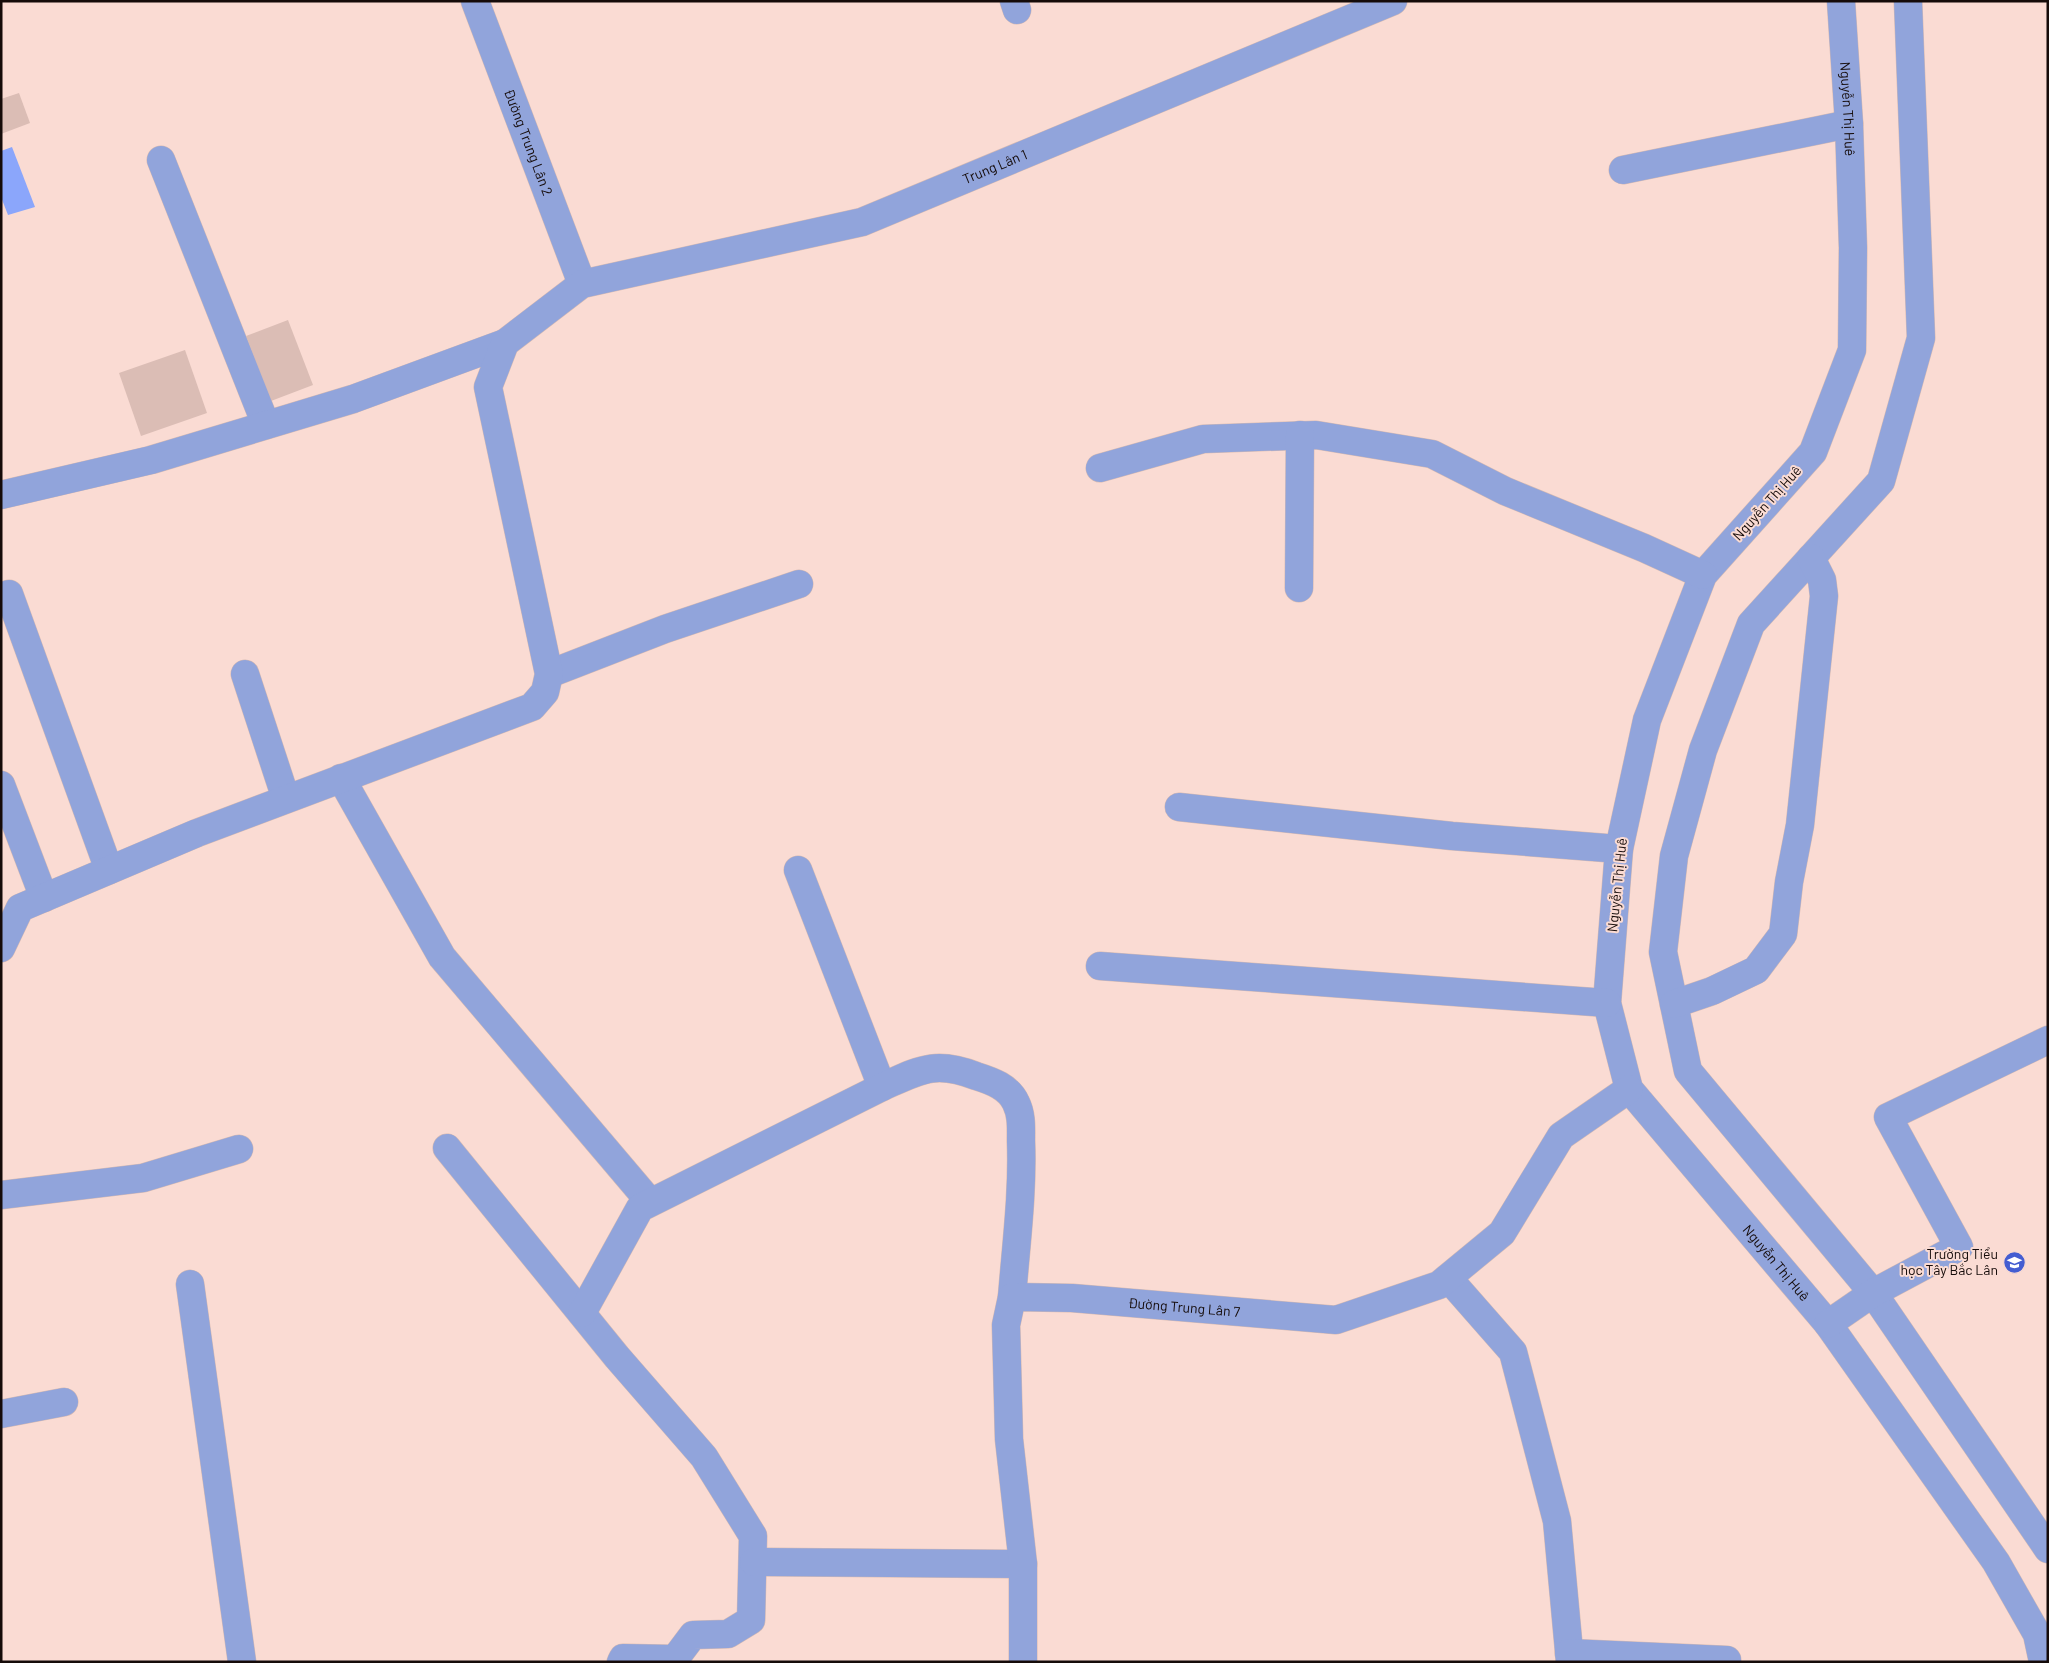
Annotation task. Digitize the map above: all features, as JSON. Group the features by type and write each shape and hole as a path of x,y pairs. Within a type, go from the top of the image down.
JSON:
{"street":[{"name":"Đường Trung Lân 2","path":"475,1 582,284"},
{"name":"Trung Lân 1","path":"582,284 862,222 1393,1"},
{"name":"Nguyễn Thị Huê","path":"1841,1 1849,124 1853,248 1852,350 1813,452 1703,576 1647,720 1619,850 1607,1003 1629,1089 1828,1324 1996,1562 2037,1634 2043,1662"},
{"path":"1908,1 1922,338 1881,481 1751,624 1703,750 1674,856 1663,952 1688,1071 1873,1293 2048,1549"},
{"path":"1623,170 1849,124"},
{"path":"161,160 266,425"},
{"path":"1,496 151,460 353,399 505,343 582,284"},
{"path":"1,948 20,908 197,833 532,707 545,692 549,674 488,387 505,343"},
{"path":"1299,588 1300,435"},
{"path":"1100,468 1203,439 1316,435 1432,454 1505,491 1644,548 1703,576"},
{"path":"1674,1004 1712,991 1756,970 1783,934 1789,882 1800,825 1824,596 1822,580 1811,558"},
{"path":"549,674 665,629 799,584"},
{"path":"9,594 109,870"},
{"path":"245,674 286,799"},
{"path":"341,778 442,957 650,1202"},
{"path":"1,785 44,898"},
{"path":"1179,807 1452,836 1619,850"},
{"path":"798,870 882,1087"},
{"path":"1100,966 1607,1003"},
{"path":"1828,1324 1873,1293 1959,1247 1888,1117 2048,1040"},
{"path":"582,1313 640,1208 650,1202 920,1070 937,1067 960,1070 995,1083 1008,1092 1016,1103 1020,1117 1022,1166 1012,1297 1006,1325 1009,1439 1023,1564 1023,1662"},
{"name":"Đường Trung Lân 7","path":"1012,1297 1072,1298 1336,1320 1439,1285 1448,1278 1502,1232 1561,1136 1629,1089"},
{"path":"447,1148 617,1357 704,1457 753,1536 754,1562 751,1620 728,1634 693,1634 675,1659 623,1658 621,1662"},
{"path":"1,1195 143,1178 238,1149"},
{"path":"1448,1278 1513,1352 1557,1521 1569,1658 1727,1660 1727,1662"},
{"path":"190,1284 242,1662"},
{"path":"1,1414 64,1402"},
{"path":"754,1562 1023,1564"}],"water":[{"path":"12,147 35,207 8,215 1,197 1,151"}],"building":[{"path":"19,93 30,123 1,134 1,99"},
{"path":"288,320 313,385 271,401 246,336"},
{"path":"185,350 207,413 141,436 119,373"}],"place":[{"name":"Trường Tiểu học Tây Bắc Lân","path":"2014,1262"}]}
